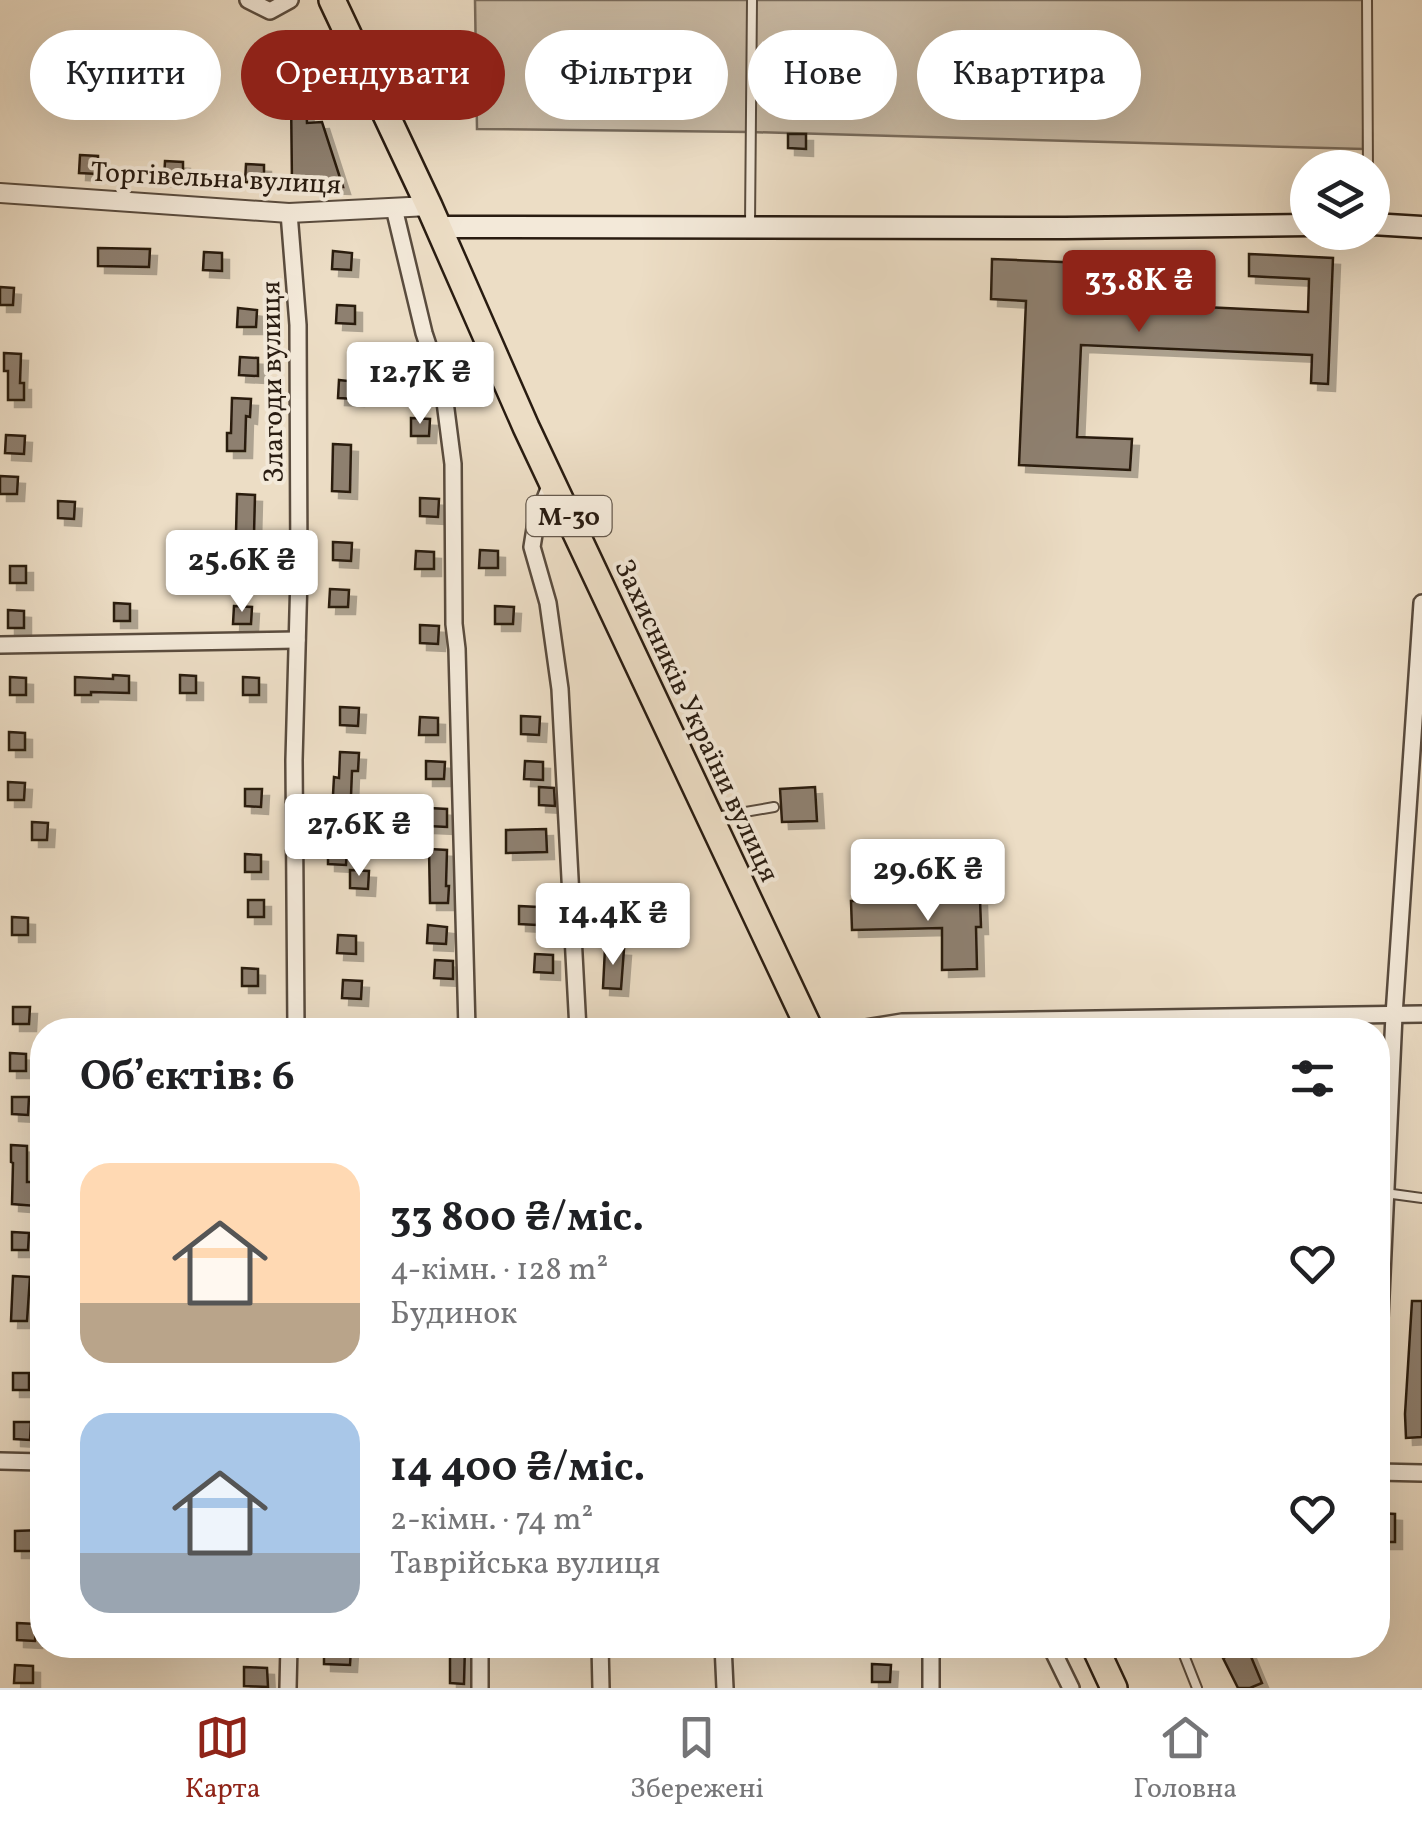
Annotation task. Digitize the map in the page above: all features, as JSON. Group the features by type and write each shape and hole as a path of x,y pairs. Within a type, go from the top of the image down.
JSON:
{"highway":[{"name":"Захисників України вулиця","path":"332,0 552,482 804,1018"},
{"path":"1100,1658 1114,1688"}],"main road":[{"path":"433,217 750,228 1290,224"},
{"path":"1390,225 1422,227"}],"street":[{"path":"248,0 270,11 290,0"},
{"name":"Торгівельна вулиця","path":"0,193 289,214 394,208 433,217"},
{"path":"394,208 424,333 444,394 453,464 454,624 468,1018"},
{"name":"Злагоди вулиця","path":"289,214 298,324 296,1018"},
{"path":"552,482 536,522 532,547 548,602 560,688 577,1018"},
{"path":"1390,1104 1422,604"},
{"path":"0,644 297,640"},
{"path":"1260,1018 1422,1014"},
{"path":"0,1462 30,1462"},
{"path":"1390,1472 1422,1473"},
{"path":"288,1688 289,1658"},
{"path":"480,1658 480,1688"},
{"path":"600,1658 601,1688"},
{"path":"724,1658 725,1688"},
{"path":"932,1658 932,1688"},
{"path":"1056,1658 1071,1688"}],"lane":[{"path":"750,228 752,0"},
{"path":"1367,0 1368,150"},
{"path":"712,818 774,807"},
{"path":"1390,1194 1422,1198"},
{"path":"1185,1658 1197,1688"}],"shaded area":[{"path":"475,0 1365,0 1363,149 750,132 477,129 477,120 505,120 505,30 475,30"}],"building":[{"path":"291,120 322,122 343,187 292,185"},
{"path":"788,134 806,134 806,149 788,148"},
{"path":"80,155 98,156 98,174 79,173"},
{"path":"165,161 183,162 183,180 164,179"},
{"path":"246,164 264,165 264,183 245,182"},
{"path":"98,248 150,249 149,267 98,266"},
{"path":"333,251 352,253 351,270 332,269"},
{"path":"204,252 222,253 222,271 203,270"},
{"path":"1249,254 1333,258 1328,384 1311,383 1312,355 1081,345 1077,437 1132,439 1130,470 1019,465 1026,301 991,299 992,259 1206,268 1204,307 1308,312 1309,279 1249,276"},
{"path":"0,287 14,288 13,305 0,305"},
{"path":"337,305 355,306 355,324 336,323"},
{"path":"238,308 257,310 256,327 237,327"},
{"path":"4,353 21,354 24,400 8,400"},
{"path":"240,357 258,358 258,376 239,375"},
{"path":"339,380 358,382 357,399 338,398"},
{"path":"232,398 251,399 250,417 246,416 245,451 227,451"},
{"path":"411,418 430,419 429,436 411,436"},
{"path":"6,435 25,436 24,454 5,453"},
{"path":"333,444 351,445 350,492 332,491"},
{"path":"0,476 18,477 17,494 0,494"},
{"path":"237,494 255,495 253,573 235,572"},
{"path":"420,498 439,499 438,517 420,516"},
{"path":"58,501 75,502 74,519 58,518"},
{"path":"333,542 352,543 351,561 333,560"},
{"path":"480,550 498,551 498,568 479,568"},
{"path":"416,551 434,552 434,569 415,569"},
{"path":"10,566 26,566 26,583 10,583"},
{"path":"330,589 349,590 348,607 329,607"},
{"path":"114,603 130,604 130,621 114,621"},
{"path":"234,606 252,607 251,624 233,624"},
{"path":"495,606 514,607 513,624 495,624"},
{"path":"8,610 24,611 24,628 8,628"},
{"path":"420,625 439,626 438,644 420,643"},
{"path":"113,675 129,676 129,693 75,695 75,677 113,679"},
{"path":"180,675 196,676 196,693 180,693"},
{"path":"10,677 26,678 26,695 10,695"},
{"path":"243,677 259,678 259,695 243,695"},
{"path":"340,707 359,708 358,726 340,725"},
{"path":"521,716 540,717 539,735 521,734"},
{"path":"420,717 438,718 438,735 419,735"},
{"path":"9,732 25,733 25,750 9,750"},
{"path":"340,752 359,753 358,771 352,771 351,796 333,795 334,777 339,778"},
{"path":"426,761 445,762 444,779 426,779"},
{"path":"525,761 543,762 543,780 524,779"},
{"path":"8,782 25,783 24,800 8,800"},
{"path":"539,787 554,788 555,806 539,805"},
{"path":"815,787 817,821 782,822 780,789"},
{"path":"245,789 262,789 261,807 245,806"},
{"path":"429,808 447,809 447,827 428,826"},
{"path":"32,822 48,823 47,840 32,840"},
{"path":"546,829 547,852 506,853 506,830"},
{"path":"328,846 347,847 346,865 328,864"},
{"path":"429,849 447,850 448,903 430,903"},
{"path":"245,854 261,855 261,872 245,872"},
{"path":"350,870 369,871 368,889 350,888"},
{"path":"980,899 977,969 942,970 942,928 852,930 851,901"},
{"path":"248,900 264,900 264,917 248,917"},
{"path":"519,906 538,907 537,925 519,924"},
{"path":"12,917 28,918 28,935 12,935"},
{"path":"428,925 447,927 446,944 427,943"},
{"path":"338,935 356,936 356,954 337,953"},
{"path":"605,948 624,949 621,989 603,988"},
{"path":"535,954 553,955 553,973 534,972"},
{"path":"435,960 453,961 453,979 434,978"},
{"path":"242,968 258,969 258,986 242,986"},
{"path":"343,980 362,981 361,999 342,998"},
{"path":"13,1007 30,1007 29,1024 13,1024"},
{"path":"10,1053 26,1054 26,1071 10,1071"},
{"path":"12,1097 29,1097 28,1115 12,1114"},
{"path":"11,1145 27,1146 30,1206 12,1204"},
{"path":"12,1232 29,1233 28,1250 12,1250"},
{"path":"13,1276 30,1277 27,1321 11,1321"},
{"path":"1412,1301 1422,1301 1422,1437 1406,1438 1405,1414"},
{"path":"13,1373 29,1373 29,1390 13,1390"},
{"path":"14,1422 30,1422 30,1440 14,1439"},
{"path":"1390,1514 1395,1514 1395,1542 1390,1542"},
{"path":"30,1530 30,1551 15,1551 15,1531"},
{"path":"17,1623 30,1624 30,1641 17,1640"},
{"path":"324,1658 350,1658 350,1665 324,1664"},
{"path":"450,1658 465,1658 464,1684 450,1683"},
{"path":"1223,1658 1252,1658 1262,1683 1238,1688"},
{"path":"872,1664 891,1665 890,1682 872,1682"},
{"path":"15,1665 33,1666 33,1683 14,1683"},
{"path":"244,1667 267,1668 268,1687 244,1686"}]}
